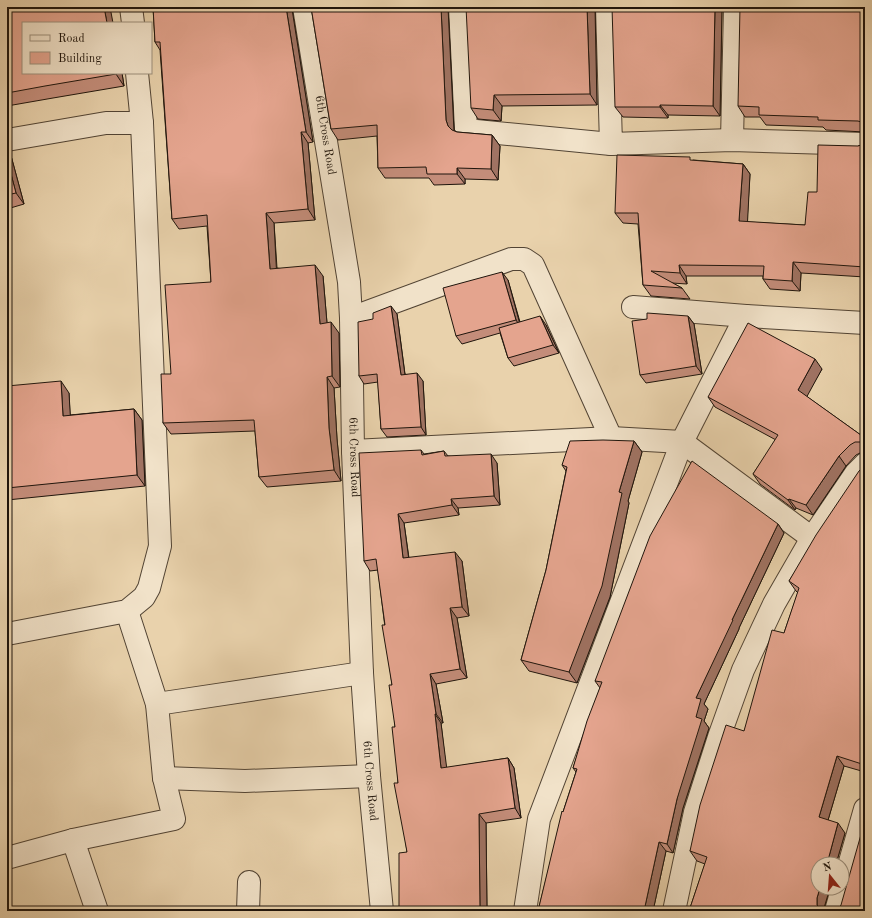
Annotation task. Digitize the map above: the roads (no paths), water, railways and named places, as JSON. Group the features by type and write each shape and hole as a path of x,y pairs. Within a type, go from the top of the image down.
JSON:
{"street":[{"path":"131,7 133,22"},
{"name":"6th Cross Road","path":"304,7 349,282 353,451 362,673 369,776 382,911"},
{"path":"460,7 466,130 612,144 732,140 865,144"},
{"path":"607,7 612,144"},
{"path":"732,140 735,7"},
{"path":"7,634 127,611 144,597 149,588 160,546 142,123 137,74"},
{"path":"7,140 106,123 142,123"},
{"path":"351,318 511,259 524,259 533,265 611,438"},
{"path":"634,307 865,324"},
{"path":"525,911 539,819 682,442 746,316"},
{"path":"353,451 611,438 682,442 812,538"},
{"path":"674,911 695,812 719,737 743,670 774,604 812,538 856,473 865,464"},
{"path":"7,858 73,840 174,818 164,778 157,704 127,611"},
{"path":"157,704 362,673"},
{"path":"164,778 245,781 369,776"},
{"path":"836,911 865,809"},
{"path":"73,840 97,911"},
{"path":"248,911 249,882"}]}
